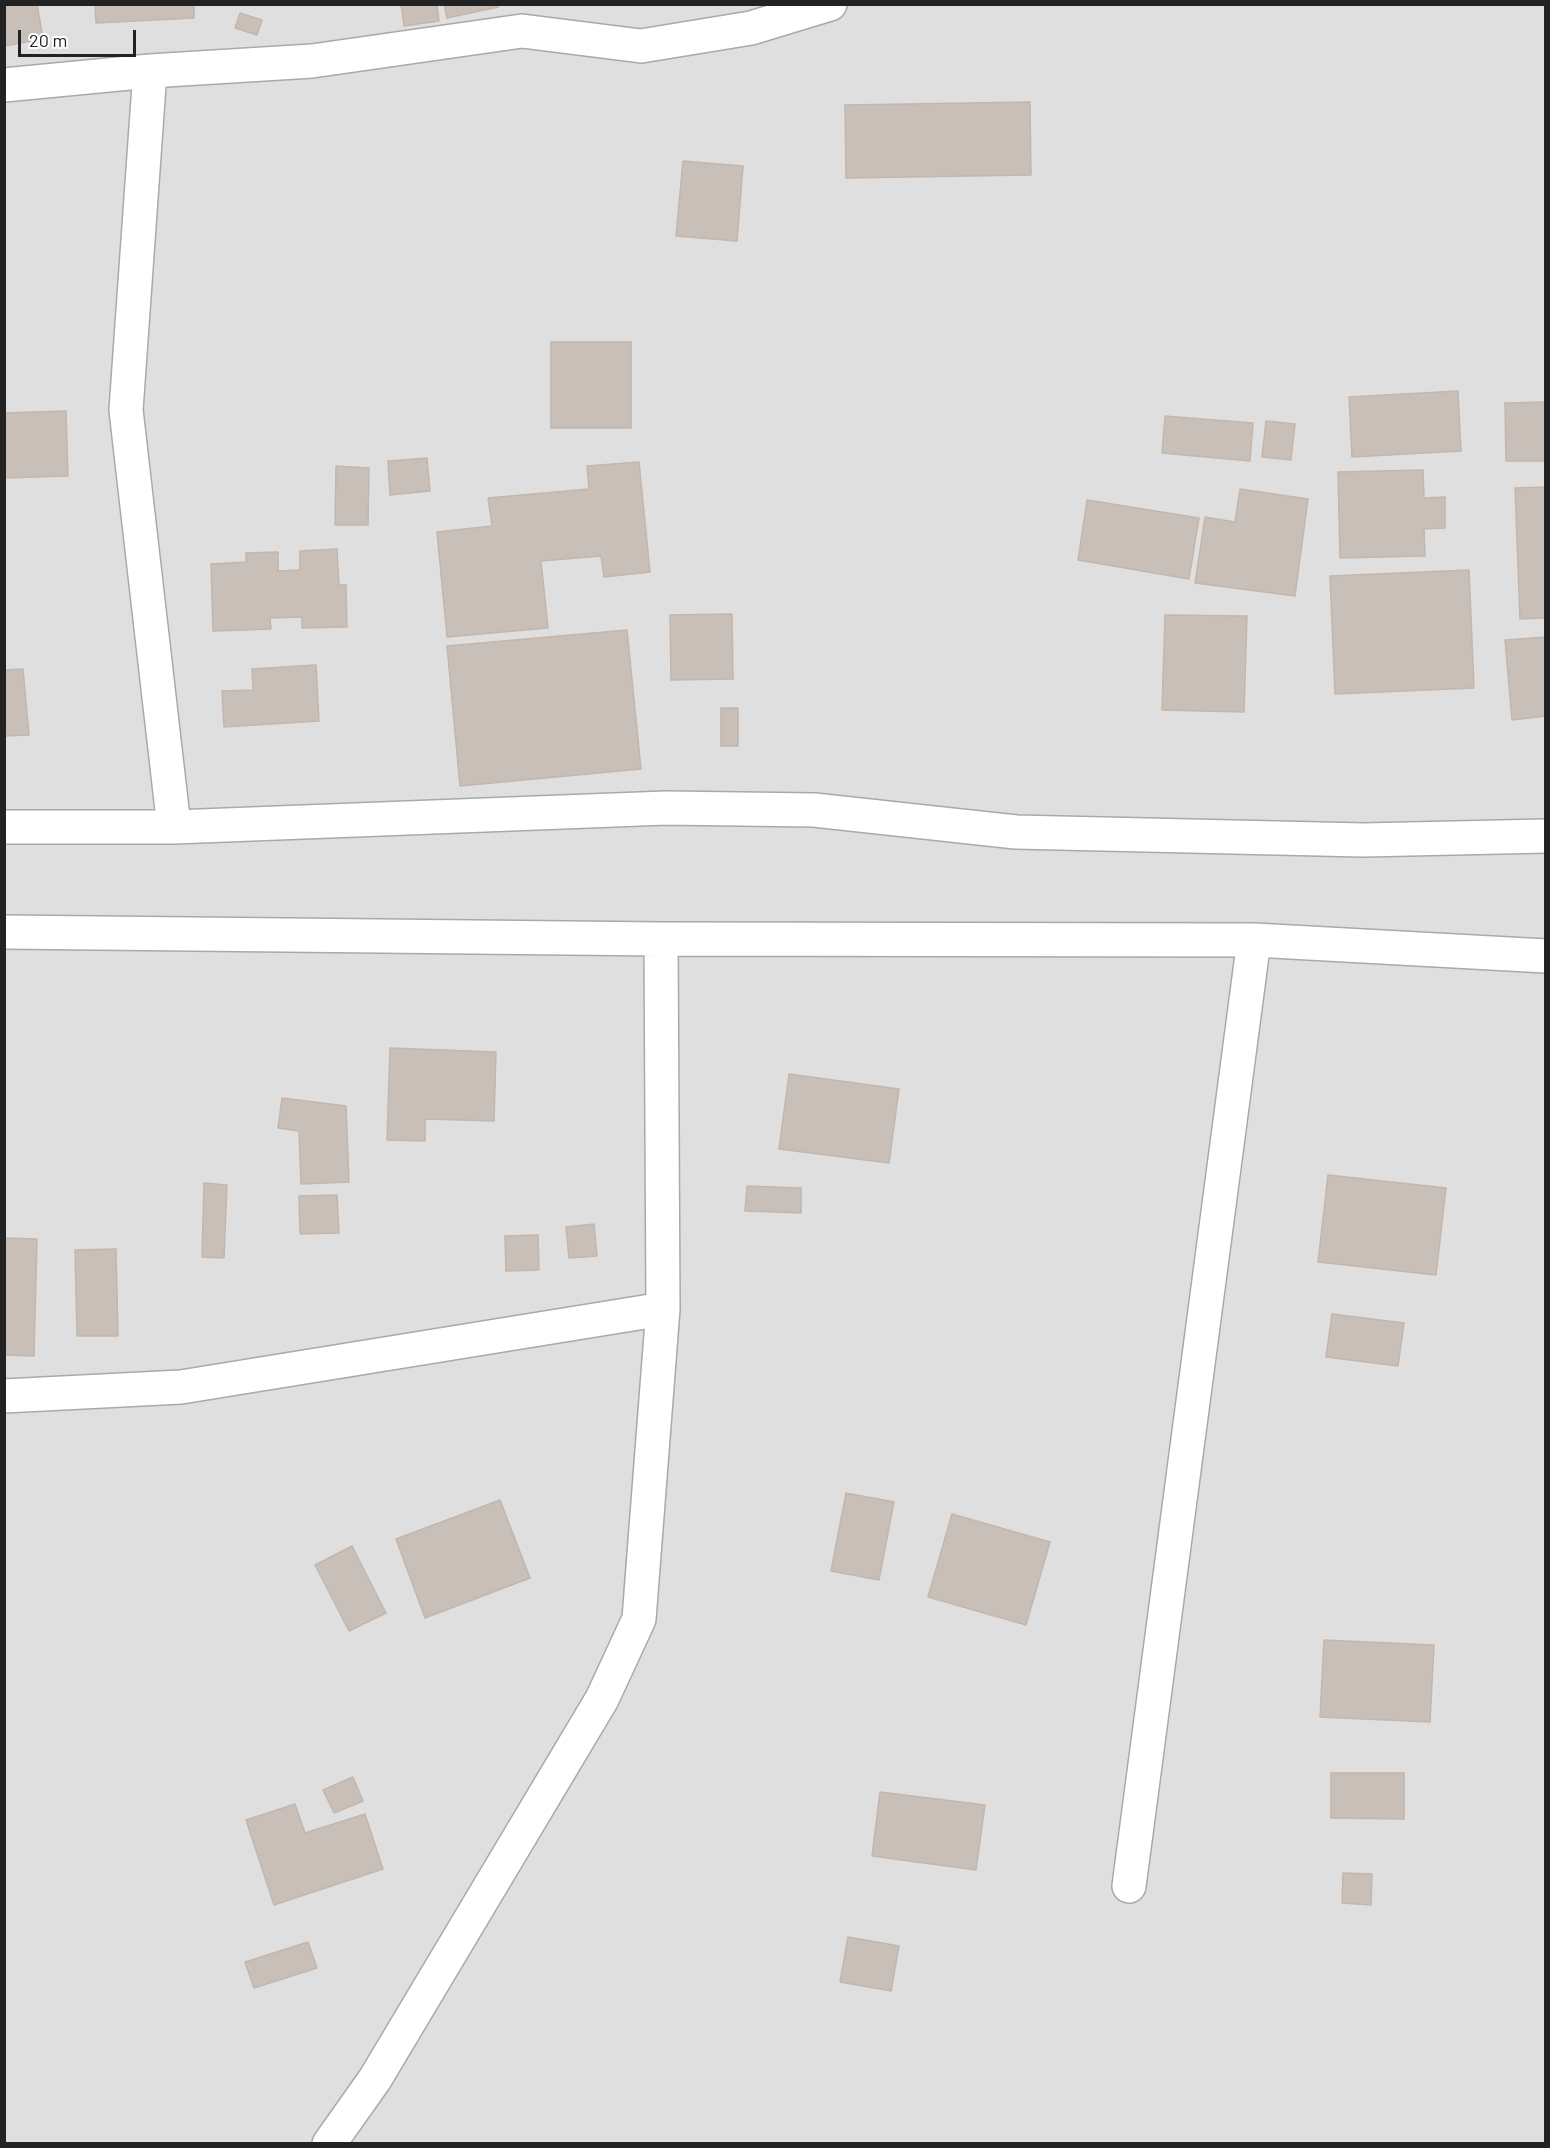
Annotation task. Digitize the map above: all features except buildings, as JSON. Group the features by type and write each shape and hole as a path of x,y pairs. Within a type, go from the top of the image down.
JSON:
{"street":[{"path":"4,85 150,71 312,62 522,32 641,46 750,28 830,4"},
{"path":"150,71 126,410 174,827"},
{"path":"4,828 174,827 666,808 814,810 1016,832 1363,840 1545,836"},
{"path":"4,932 661,939 1254,940 1545,956"},
{"path":"329,2144 375,2079 602,1699 639,1619 663,1309 661,939"},
{"path":"1129,1886 1254,940"},
{"path":"4,1396 181,1387 663,1309"}],"shaded area":[{"path":"5,5 1545,5 1545,2143 5,2144"}]}
